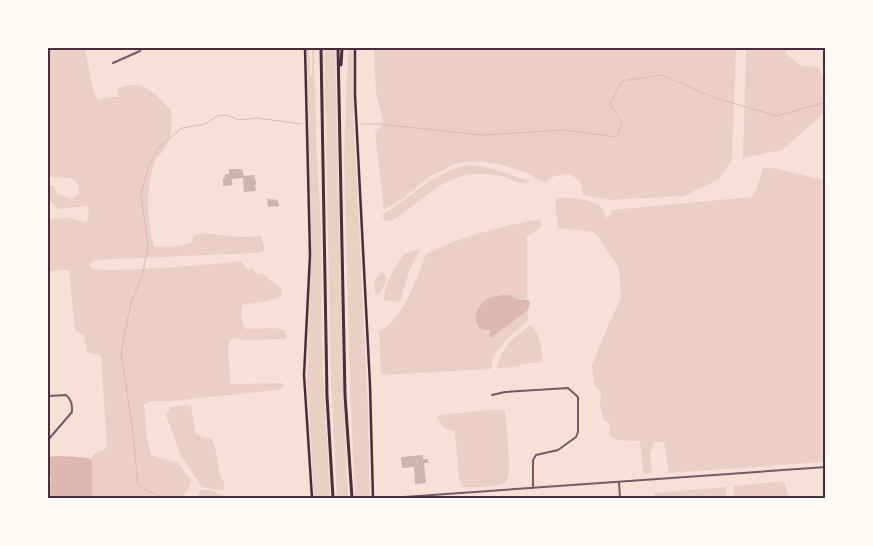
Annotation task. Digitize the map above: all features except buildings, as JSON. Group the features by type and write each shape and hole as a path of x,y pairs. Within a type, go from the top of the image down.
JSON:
{"highway":[{"path":"320,48 328,396 333,498"},
{"path":"340,48 345,395 352,498"}],"main road":[{"path":"305,48 310,255 304,375 312,498"},
{"path":"355,48 355,95 370,385 373,498"}],"street":[{"path":"113,63 140,51 141,48"},
{"path":"492,395 505,392 568,388 578,397 578,432 576,437 558,450 536,455 533,460 533,488"},
{"path":"48,396 66,395 70,398 72,412 48,440"},
{"path":"390,498 826,467"},
{"path":"619,482 620,498"}],"shaded area":[{"path":"48,48 85,48 93,91 98,100 108,97 119,97 117,89 134,85 141,86 153,93 171,110 169,141 157,158 148,194 150,225 154,246 179,246 193,242 193,236 203,233 240,237 261,236 265,250 255,253 94,260 89,264 92,268 110,270 142,269 240,261 248,269 264,274 282,289 281,296 276,298 242,305 241,318 245,329 274,328 285,330 286,339 246,340 234,338 229,342 228,352 230,384 283,383 284,386 278,390 172,401 151,401 144,405 151,455 178,463 192,482 182,498 92,498 91,459 94,454 107,448 101,356 87,352 84,335 75,331 69,270 48,271 48,220 68,217 86,223 89,215 87,206 57,209 49,198 49,186 54,185 57,194 72,199 79,194 79,185 71,178 48,177"},
{"path":"307,48 309,48 310,75 312,75 312,48 314,48 321,226 323,366 330,498 314,498 307,381 311,249"},
{"path":"324,48 335,48 343,383 348,498 337,498 331,382"},
{"path":"348,48 353,48 354,125 368,409 370,498 355,498 344,159"},
{"path":"374,48 736,48 732,160 719,179 684,196 610,200 583,195 580,181 570,174 555,176 544,183 525,172 498,164 476,161 456,163 429,177 401,200 384,209 375,133 384,124 376,93"},
{"path":"746,48 785,48 786,54 802,66 818,67 825,80 826,111 782,150 743,158"},
{"path":"469,165 491,168 529,181 528,183 520,183 493,174 467,175 455,178 391,221 384,220 382,215 434,179 457,168"},
{"path":"769,167 825,180 825,462 669,473 664,442 654,442 650,455 652,473 643,473 640,441 617,440 610,436 609,422 604,421 600,405 601,392 594,384 592,366 621,297 619,268 597,235 592,232 558,228 555,204 557,198 574,198 597,204 601,207 606,218 612,214 611,210 751,197 757,188 763,168"},
{"path":"541,219 541,227 527,237 527,299 515,299 510,295 484,331 489,330 491,338 528,310 528,320 505,341 493,357 491,369 381,375 379,331 388,326 402,308 414,286 426,254 482,232"},
{"path":"419,249 410,269 400,301 384,300 388,282 404,254"},
{"path":"381,272 386,274 386,282 379,294 375,294 374,281"},
{"path":"504,295 528,300 530,302 528,310 491,338 489,336 490,330 484,330 477,324 476,314 485,300"},
{"path":"531,325 537,333 540,342 542,362 520,364 519,367 496,368 502,353 509,343"},
{"path":"180,405 191,406 196,433 201,437 211,439 216,450 225,490 202,487 181,456 166,415 170,408"},
{"path":"499,409 505,411 508,437 509,469 506,482 492,486 463,487 459,478 455,432 443,427 437,417 439,415"},
{"path":"48,457 91,459 92,498 48,498 51,477 48,470"},
{"path":"784,481 789,498 733,498 734,486"},
{"path":"726,487 726,498 654,498 655,493"},
{"path":"200,490 209,490 230,498 198,498"}],"waterway":[{"path":"361,124 379,124 482,135 563,130 617,137 622,122 610,104 622,81 662,75 715,98 777,116 826,102"},
{"path":"163,498 138,486 133,432 121,352 131,302 142,277 148,247 141,194 148,167 159,147 182,128 205,124 217,116 227,115 239,120 257,118 301,124"}]}
